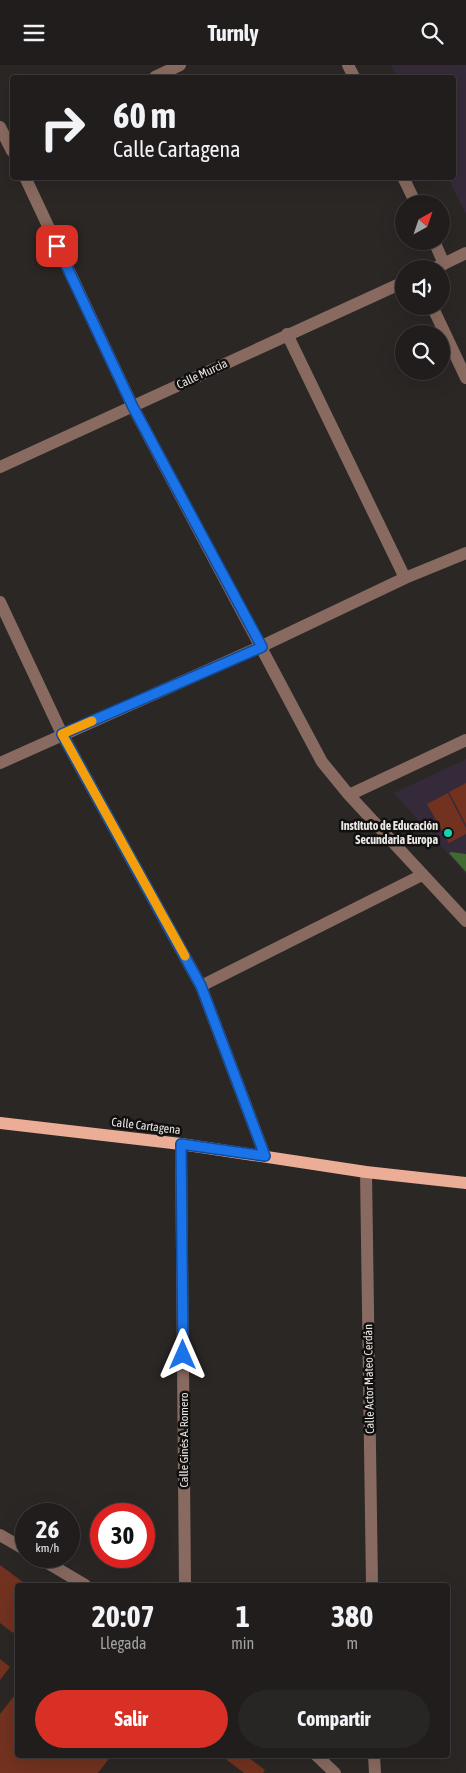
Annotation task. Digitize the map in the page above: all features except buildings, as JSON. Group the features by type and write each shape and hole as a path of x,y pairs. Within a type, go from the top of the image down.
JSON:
{"main road":[{"name":"Calle Cartagena","path":"0,1123 181,1144 366,1172 466,1183"}],"street":[{"path":"159,75 180,65"},
{"path":"0,127 9,150"},
{"path":"26,180 133,407 322,761 349,795 466,921"},
{"path":"404,180 412,195"},
{"path":"450,261 466,253"},
{"name":"Calle Murcia","path":"0,467 395,286"},
{"path":"436,315 466,378"},
{"path":"287,334 405,578"},
{"path":"0,763 262,647 405,578 466,553"},
{"path":"1,608 62,734 201,986 265,1156"},
{"path":"349,795 466,740"},
{"path":"201,986 422,875"},
{"name":"Calle Ginés A. Romero","path":"181,1144 185,1583"},
{"name":"Calle Actor Mateo Cerdán","path":"366,1172 372,1583"},
{"path":"0,1535 15,1544"},
{"path":"56,1568 82,1583"},
{"path":"319,1758 335,1773"},
{"path":"374,1758 375,1773"}],"shaded area":[{"path":"391,65 466,65 466,214 449,180 456,180 456,75 396,75"},
{"name":"Instituto de Educación Secundaria Europa","path":"466,759 466,874 394,793"}],"green space":[{"path":"449,853 466,854 466,872"}],"slow traffic":[{"path":"92,721 62,734 185,956"}],"place":[{"name":"Instituto de Educación Secundaria Europa","path":"448,833"}],"route":[{"path":"57,246 133,407 262,647 62,734 201,986 265,1156 181,1144 183,1355"}]}
